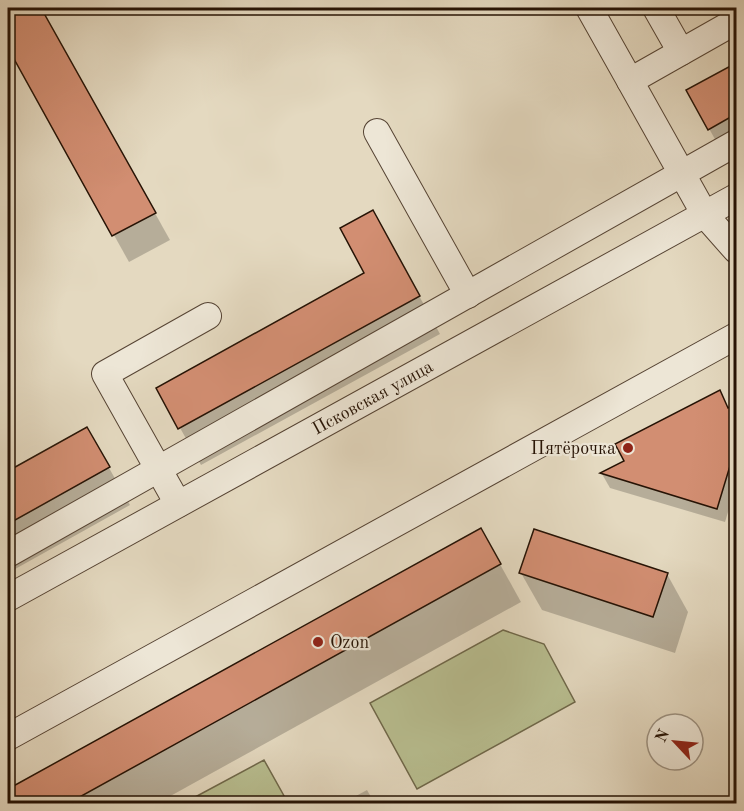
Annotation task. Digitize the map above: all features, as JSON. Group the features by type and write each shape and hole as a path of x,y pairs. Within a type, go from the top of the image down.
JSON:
{"street":[{"path":"589,8 705,214 736,250"},
{"path":"656,8 681,52"},
{"path":"630,81 736,21"},
{"path":"376,132 468,295"},
{"path":"8,554 736,143"},
{"name":"Псковская улица","path":"8,598 736,197"},
{"path":"178,504 105,374 208,316"},
{"path":"8,737 736,336"}],"green space":[{"path":"503,630 544,644 575,702 417,789 370,703"},
{"path":"264,760 288,803 184,803"}],"building":[{"path":"8,8 41,8 156,213 112,236 8,48"},
{"path":"736,63 736,114 708,130 686,90"},
{"path":"373,210 420,296 178,429 156,388 364,273 340,228"},
{"path":"720,390 728,408 736,403 736,446 717,509 600,473 624,461 615,444"},
{"path":"87,427 110,467 8,524 8,471"},
{"path":"481,528 501,564 67,804 8,804 8,789"},
{"path":"534,529 668,573 653,617 519,573"}],"place":[{"name":"Пятёрочка","path":"628,448"},
{"name":"Ozon","path":"318,642"}]}
